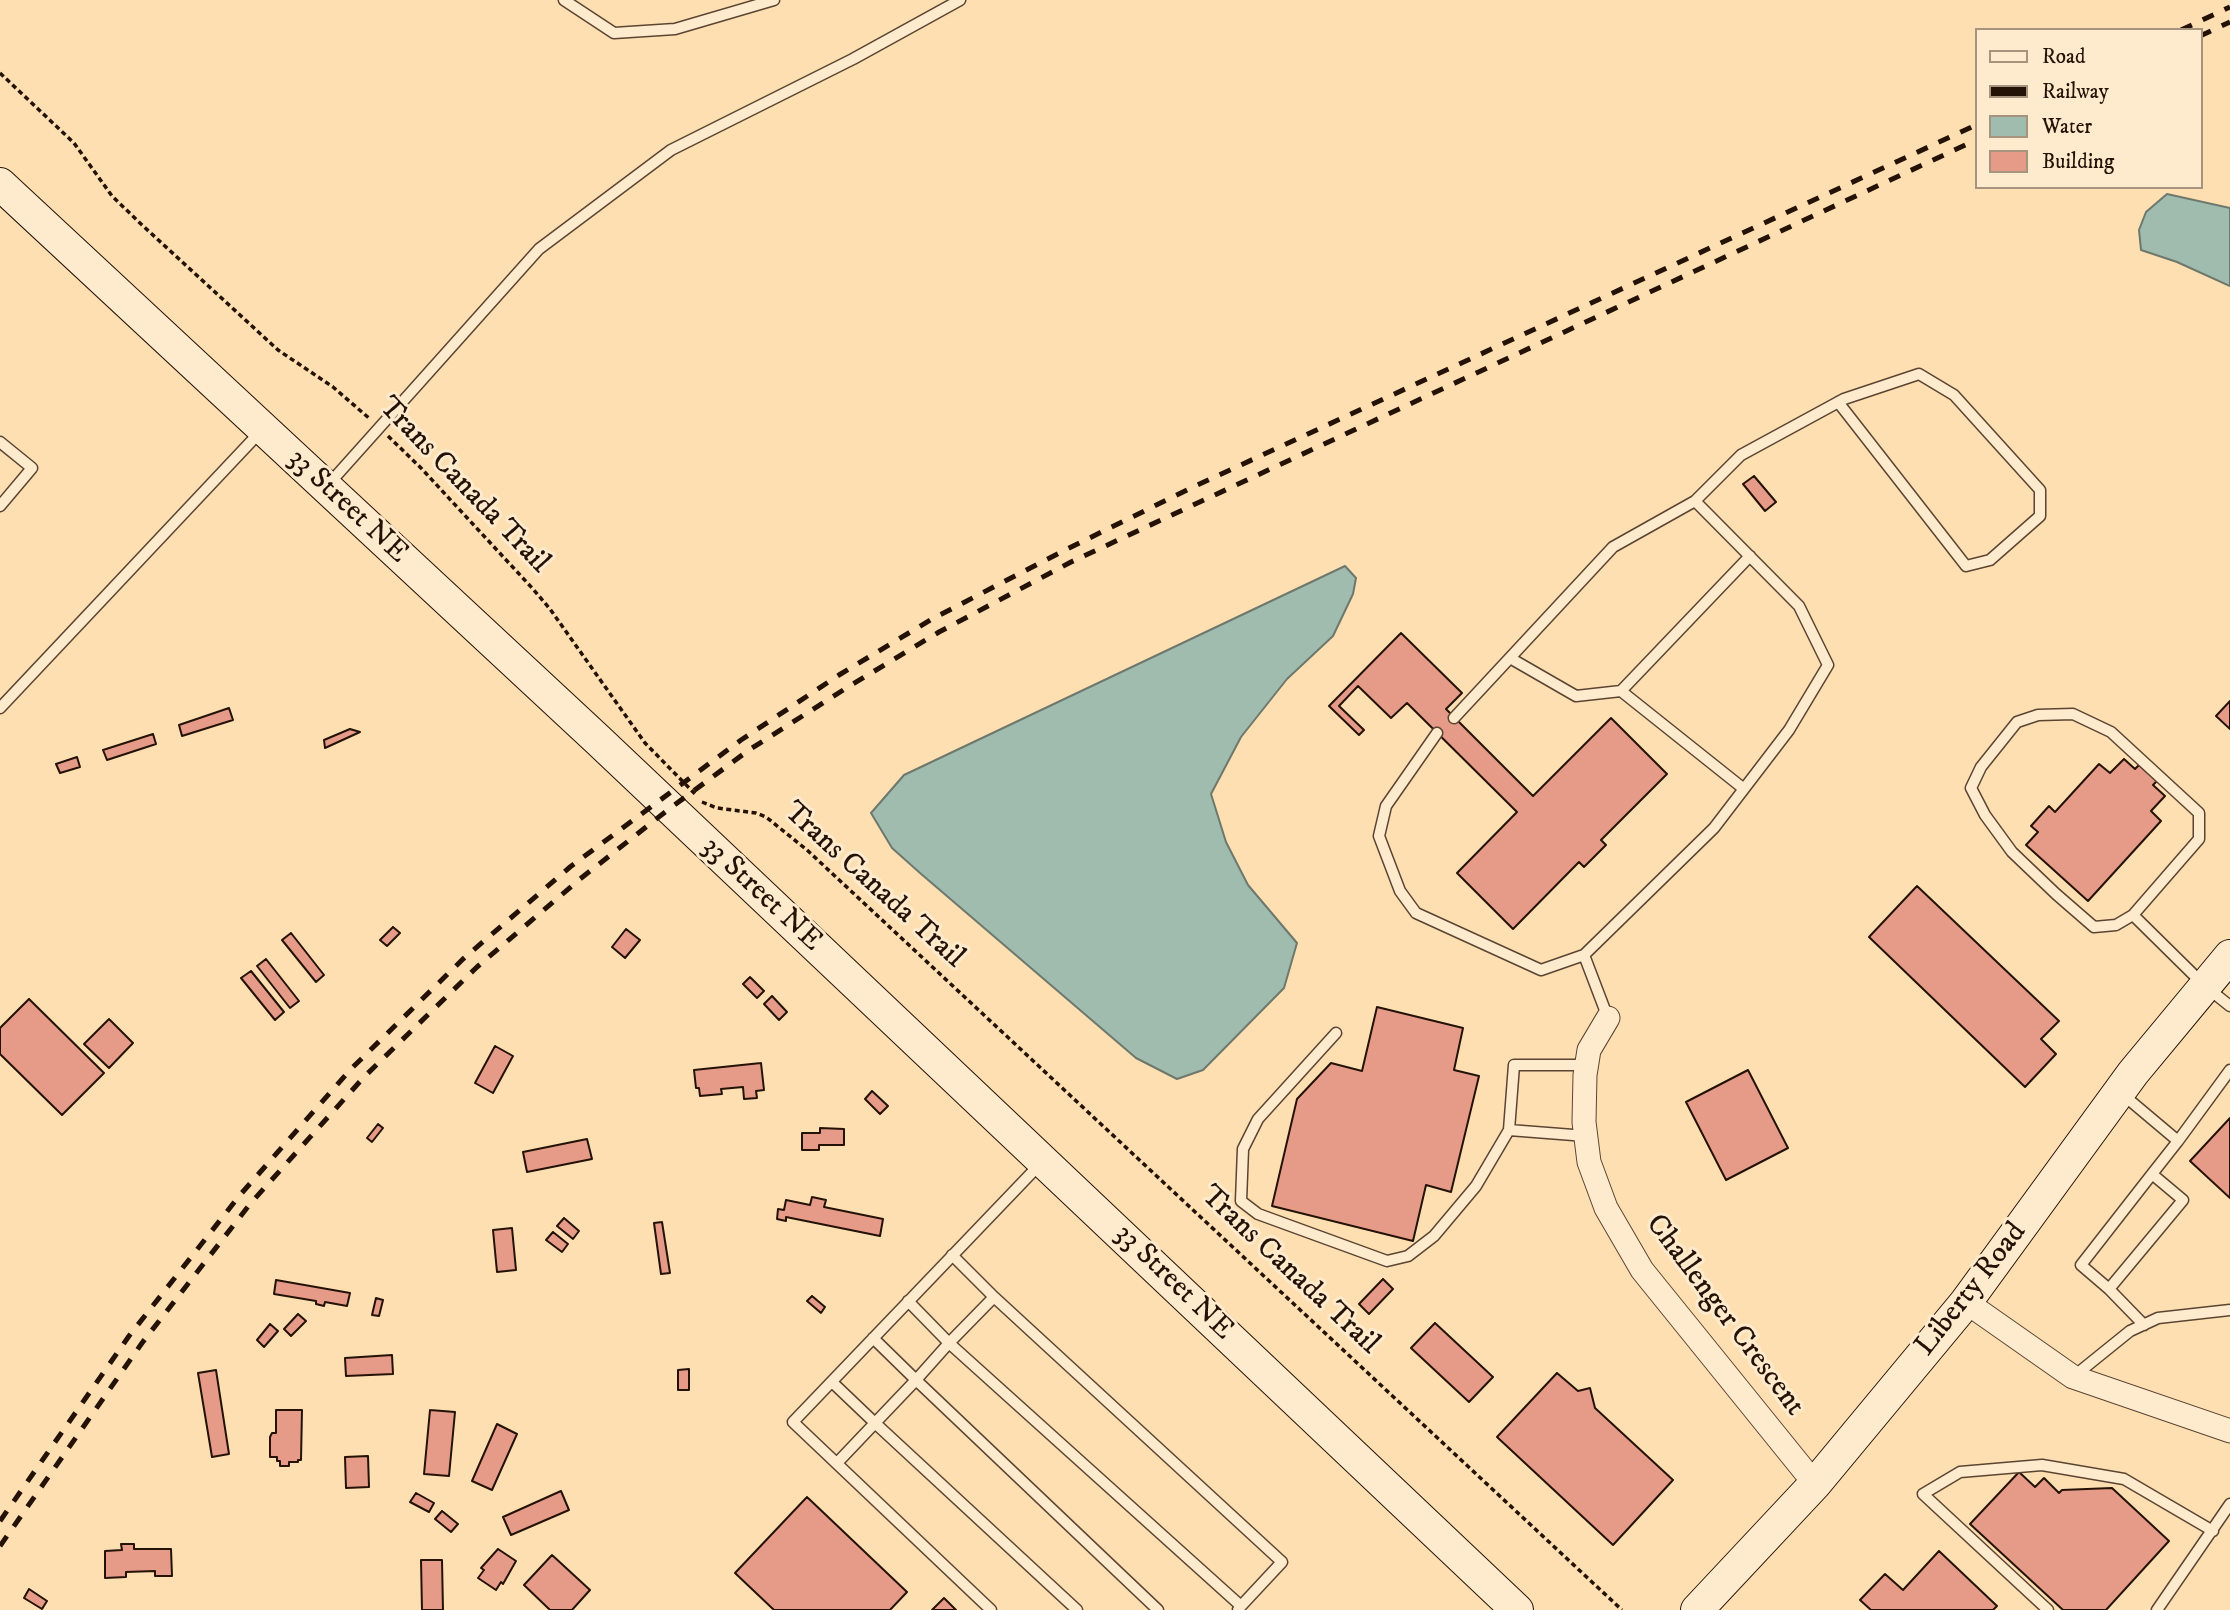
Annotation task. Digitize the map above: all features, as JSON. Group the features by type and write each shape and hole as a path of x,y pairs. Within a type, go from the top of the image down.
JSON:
{"street":[{"name":"33 Street NE","path":"0,184 1044,1160 1517,1610"},
{"name":"Liberty Road","path":"1697,1610 1815,1484 1966,1303 2119,1091 2230,956"},
{"name":"Challenger Crescent","path":"1608,1018 1589,1050 1584,1122 1589,1163 1606,1208 1642,1270 1815,1484"},
{"path":"1966,1303 2074,1377 2230,1431"}],"lane":[{"path":"571,2 614,33 675,29 774,0"},
{"path":"326,487 539,249 671,150 853,59 960,0"},
{"path":"1454,718 1614,547 1695,501 1741,455 1838,402 1919,374 1954,395 2040,490 2040,516 1990,560 1966,566 1838,402"},
{"path":"0,708 263,429"},
{"path":"0,442 32,468 0,506"},
{"path":"1437,733 1385,806 1380,836 1400,891 1416,913 1541,970 1584,954 1714,828 1788,730 1828,665 1799,606 1695,501"},
{"path":"1510,658 1576,696 1621,691 1750,556"},
{"path":"1621,691 1744,789"},
{"path":"2073,714 2111,732 2199,813 2199,839 2133,915 2116,925 2094,926 2012,852 1985,815 1971,788 1981,766 2017,722 2038,715 2073,714"},
{"path":"2133,915 2205,986 2230,1006"},
{"path":"1584,954 1608,1018"},
{"path":"1336,1033 1258,1119 1243,1149 1241,1201 1258,1214 1387,1261 1408,1256 1434,1236 1476,1186 1509,1130 1514,1065 1586,1065"},
{"path":"2144,1325 2081,1265 2230,1070"},
{"path":"2119,1091 2178,1141"},
{"path":"1509,1130 1586,1136"},
{"path":"991,1610 793,1422 1044,1160"},
{"path":"2109,1289 2183,1200 2152,1174"},
{"path":"908,1301 949,1343 1239,1608 1282,1562 994,1297 952,1255"},
{"path":"837,1464 994,1297"},
{"path":"2074,1377 2130,1331 2158,1318 2230,1311"},
{"path":"873,1338 1158,1610"},
{"path":"832,1381 1077,1610"},
{"path":"2049,1610 1923,1494 1960,1472 2042,1465 2124,1479 2213,1531"},
{"path":"2157,1610 2230,1504"}],"path":[{"name":"Trans Canada Trail","path":"0,73 74,143 112,196 141,224 278,350 333,387 421,468 465,519 533,589 558,619 645,744 683,780 701,802 717,808 756,813 766,817 807,850 1622,1610"}],"water":[{"path":"2167,194 2230,208 2230,286 2177,262 2141,250 2139,230 2146,212"},
{"path":"1345,566 1356,578 1353,594 1333,636 1287,679 1241,737 1211,794 1226,842 1248,885 1297,943 1284,988 1203,1070 1177,1079 1136,1058 920,873 892,848 871,813 904,775"}],"building":[{"path":"1754,476 1776,502 1765,511 1743,484"},
{"path":"1401,633 1462,693 1446,709 1533,796 1611,718 1667,774 1601,840 1606,845 1584,867 1579,862 1513,929 1457,873 1517,812 1407,703 1391,718 1358,686 1339,706 1364,730 1359,735 1329,706"},
{"path":"2230,701 2230,729 2216,716"},
{"path":"229,708 233,720 182,736 179,725"},
{"path":"350,729 360,732 325,748 324,740"},
{"path":"153,734 156,744 107,760 103,750"},
{"path":"77,757 80,767 60,773 56,764"},
{"path":"2124,759 2135,769 2139,765 2157,781 2153,785 2165,796 2151,811 2161,821 2088,901 2026,845 2038,832 2031,826 2049,806 2055,812 2099,764 2110,773"},
{"path":"1917,886 2059,1021 2041,1039 2056,1054 2025,1087 1869,937"},
{"path":"393,927 400,933 387,946 380,940"},
{"path":"626,929 640,940 625,958 612,947"},
{"path":"291,933 324,975 316,982 282,940"},
{"path":"266,959 299,1001 290,1008 257,966"},
{"path":"251,971 284,1012 275,1020 241,978"},
{"path":"750,977 764,991 757,998 743,984"},
{"path":"772,996 787,1012 779,1020 764,1004"},
{"path":"29,999 104,1073 62,1115 0,1054 0,1028"},
{"path":"1377,1007 1463,1028 1454,1070 1479,1076 1451,1192 1426,1185 1413,1241 1272,1206 1297,1099 1331,1063 1362,1071"},
{"path":"109,1019 133,1043 109,1068 84,1044"},
{"path":"495,1046 513,1056 493,1093 475,1083"},
{"path":"761,1063 764,1090 756,1091 757,1098 744,1099 743,1087 721,1089 722,1094 700,1096 699,1088 696,1088 694,1070"},
{"path":"1748,1070 1788,1148 1726,1180 1686,1102"},
{"path":"872,1091 888,1106 880,1114 865,1099"},
{"path":"2230,1118 2230,1198 2190,1161"},
{"path":"378,1124 383,1128 372,1142 367,1138"},
{"path":"820,1128 844,1129 844,1145 819,1145 819,1150 802,1150 802,1133 820,1133"},
{"path":"587,1139 592,1159 527,1172 523,1152"},
{"path":"812,1197 826,1200 824,1207 883,1219 880,1236 786,1217 786,1221 777,1219 778,1209 784,1210 786,1200 810,1205"},
{"path":"564,1218 579,1231 573,1239 557,1226"},
{"path":"662,1222 670,1273 661,1274 654,1223"},
{"path":"512,1228 516,1270 497,1272 493,1230"},
{"path":"553,1232 568,1244 562,1252 546,1240"},
{"path":"1383,1279 1393,1289 1369,1314 1359,1304"},
{"path":"276,1280 350,1293 347,1306 325,1302 324,1306 316,1304 316,1301 274,1294"},
{"path":"812,1296 825,1307 821,1313 807,1301"},
{"path":"376,1298 383,1300 379,1316 372,1315"},
{"path":"298,1314 306,1321 291,1336 284,1329"},
{"path":"1435,1323 1493,1377 1469,1402 1411,1348"},
{"path":"270,1324 278,1331 264,1347 257,1340"},
{"path":"392,1355 393,1374 346,1376 345,1358"},
{"path":"689,1369 689,1390 678,1390 678,1370"},
{"path":"216,1370 229,1454 212,1457 198,1373"},
{"path":"1557,1373 1578,1391 1590,1388 1595,1408 1673,1480 1613,1545 1497,1437"},
{"path":"276,1410 302,1410 301,1460 289,1462 289,1466 280,1466 277,1457 270,1457 270,1437 272,1433 276,1433"},
{"path":"430,1410 455,1412 449,1476 424,1474"},
{"path":"497,1424 517,1434 492,1490 472,1481"},
{"path":"368,1456 369,1487 346,1488 345,1457"},
{"path":"2019,1472 2035,1487 2044,1478 2059,1493 2062,1490 2112,1488 2169,1541 2106,1610 2063,1610 1970,1524"},
{"path":"561,1491 569,1510 511,1535 503,1517"},
{"path":"416,1493 434,1503 429,1512 410,1502"},
{"path":"807,1497 907,1592 890,1610 774,1610 735,1573"},
{"path":"442,1511 458,1524 451,1532 435,1519"},
{"path":"121,1544 134,1544 134,1549 171,1549 172,1576 155,1576 155,1571 126,1572 126,1577 105,1578 105,1551 122,1550"},
{"path":"498,1549 516,1561 503,1584 501,1582 496,1590 478,1578 484,1570 481,1568"},
{"path":"1939,1551 1997,1606 1993,1610 1871,1610 1860,1600 1885,1574 1903,1590"},
{"path":"552,1555 590,1590 572,1610 550,1610 524,1585"},
{"path":"421,1560 442,1560 443,1610 422,1610"},
{"path":"29,1589 47,1601 42,1609 24,1598"},
{"path":"944,1598 956,1610 932,1610"}],"railway":[{"path":"2185,28 2230,7"},
{"path":"2202,35 2230,22"},
{"path":"0,1521 129,1336 240,1195 351,1069 463,959 570,867 741,740 839,675 932,619 1065,550 1191,488 1974,126"},
{"path":"0,1546 142,1343 250,1204 364,1077 477,967 580,879 749,750 939,632 1071,562 1974,141"}]}
